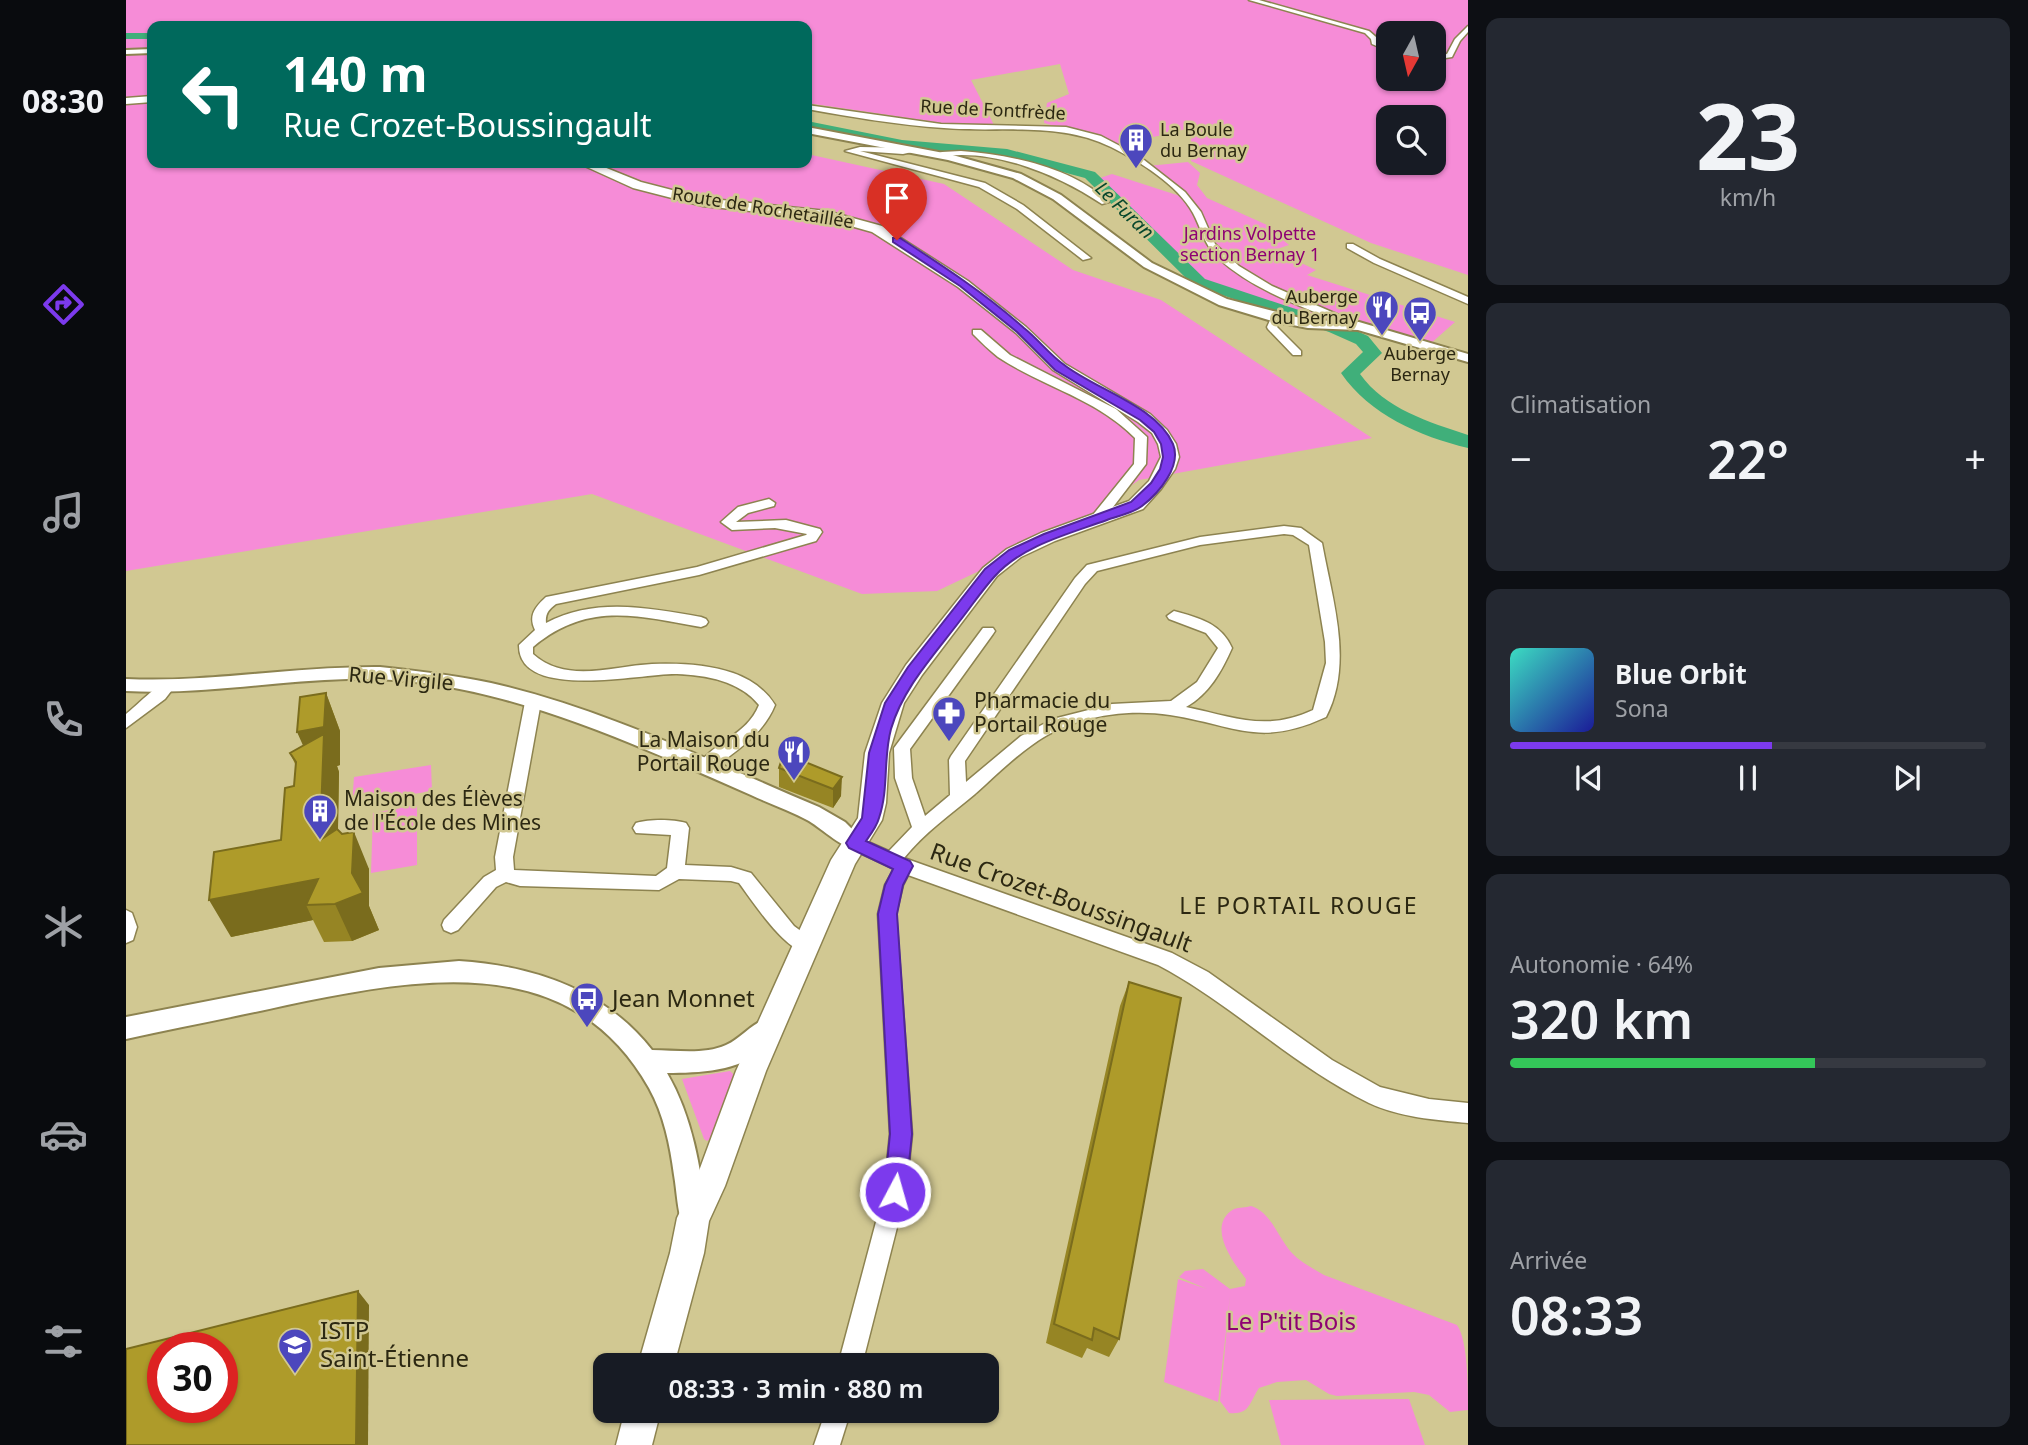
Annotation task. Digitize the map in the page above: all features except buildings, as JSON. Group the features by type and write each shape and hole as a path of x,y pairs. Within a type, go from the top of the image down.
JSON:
{"main road":[{"path":"126,102 147,100"},
{"name":"Route de Rochetaillée","path":"596,168 637,185 703,202 853,221 897,240 964,284 1021,330 1059,367 1144,418 1158,430 1167,444 1170,457 1166,469 1155,485 1136,505 1048,537 1014,553 998,566 914,670 893,703 877,753 874,803 870,820 844,860 772,1022 709,1186 693,1218"},
{"path":"659,1353 687,1253 693,1218"},
{"path":"634,1445 640,1423"}],"street":[{"path":"1252,0 1367,32 1376,44"},
{"path":"1446,56 1450,56 1457,40 1468,28"},
{"path":"126,52 147,51"},
{"name":"Rue de Fontfrède","path":"812,108 881,119 985,128 1050,126 1085,134 1115,146 1183,196 1196,212 1206,241 1242,274 1359,326"},
{"path":"812,131 937,155 1000,171 1037,185 1089,219 1148,265 1223,302 1276,318 1323,325 1359,326 1468,358"},
{"path":"909,150 849,151 982,185 1020,207 1086,258"},
{"path":"937,155 977,155 1032,164 1063,176 1105,202"},
{"path":"1350,246 1377,261 1468,300"},
{"path":"1276,318 1272,327 1297,353"},
{"path":"977,332 1004,356 1130,424 1141,437 1140,464 1095,522"},
{"path":"541,629 538,621 541,609 551,600 699,571 811,538 815,532 807,528 758,524 732,526 728,522 743,510 769,503"},
{"path":"853,1353 895,1192 900,1146 900,1083 887,914 898,863 909,838 959,798 1029,739 1070,719 1113,709 1166,709 1247,729 1277,729 1305,722 1320,713 1333,663 1332,642 1315,543 1308,536 1284,530 1200,541 1092,568 1080,581 957,760 959,798"},
{"path":"701,622 607,608 586,612 541,629 526,645 526,655 533,664 552,672 577,677 640,670 717,673 732,677 762,696 767,705 754,731 718,754 705,767"},
{"path":"1166,709 1182,704 1209,678 1224,648 1220,635 1208,626 1174,616"},
{"path":"921,827 903,779 900,763 902,748 988,631"},
{"name":"Rue Virgile","path":"126,685 167,686 316,674 378,673 454,682 533,702 613,730 812,813 838,828 855,843"},
{"path":"126,722 160,695 167,686"},
{"path":"505,874 504,857 533,702"},
{"path":"642,828 680,828 676,872"},
{"name":"Rue Crozet-Boussingault","path":"855,843 898,863 1165,959 1201,978 1325,1068 1377,1096 1429,1109 1468,1113"},
{"path":"451,925 490,881 505,874 520,879 659,883 676,872 731,874 745,878 787,931 806,946"},
{"path":"126,918 126,935"},
{"path":"126,1028 395,975 435,970 482,970 527,978 579,1000 617,1029 646,1062 671,1108 680,1137 693,1218"},
{"path":"646,1062 730,1058 751,1044 772,1022"},
{"path":"827,1445 835,1423"}],"green space":[{"path":"126,0 1468,0 1468,275 1371,243 1191,161 1191,127 1118,144 1044,123 1047,103 1069,94 1060,64 971,80 997,131 812,104 812,21 147,21 147,168 812,168 812,155 944,184 1073,270 1161,300 1372,438 1139,480 1074,526 937,591 862,594 592,494 126,571"},
{"name":"Jardins Volpette section Bernay 1","path":"1188,162 1200,173 1197,185 1207,198 1267,225 1289,245 1274,250 1316,270 1307,275 1455,322 1429,345 1361,325 1248,274 1208,240 1197,207 1148,166"},
{"path":"1112,174 1183,197 1192,209 1204,243 1223,262 1242,276 1336,320 1334,323 1289,310 1200,279 1128,205 1097,179"},
{"path":"431,765 432,791 352,804 354,777"},
{"path":"417,805 417,865 371,873 373,813"},
{"path":"730,1071 735,1076 713,1137 707,1141 682,1079"},
{"name":"Le P'tit Bois","path":"1251,1206 1264,1213 1295,1256 1315,1270 1457,1325 1465,1353 1468,1410 1450,1412 1429,1395 1414,1392 1337,1396 1306,1380 1277,1382 1259,1388 1245,1410 1229,1413 1220,1401 1230,1296 1218,1402 1164,1382 1178,1279 1207,1289 1179,1277 1185,1271 1203,1269 1230,1289 1245,1286 1246,1279 1225,1244 1222,1225 1226,1216 1234,1209"},
{"path":"1409,1399 1425,1445 1281,1445 1269,1400"}],"waterway":[{"name":"Le Furan","path":"126,36 147,36"},
{"name":"Le Furan","path":"812,126 902,144 1007,153 1090,175 1199,282 1335,328 1362,340 1373,353 1350,373 1360,387 1402,417 1468,442"}],"place":[{"name":"La Boule du Bernay","path":"1136,170"},
{"name":"Auberge du Bernay","path":"1382,337"},
{"name":"Auberge Bernay","path":"1420,343"},
{"name":"Pharmacie du Portail Rouge","path":"949,743"},
{"name":"La Maison du Portail Rouge","path":"794,782"},
{"name":"Maison des Élèves de l'École des Mines","path":"320,841"},
{"name":"Jean Monnet","path":"587,1029"},
{"name":"ISTP Saint-Étienne","path":"295,1375"}],"district":[{"name":"LE PORTAIL ROUGE","path":"1299,906"}],"route":[{"path":"895,1192 901,1134 900,1083 887,914 894,885 904,866 855,843 870,820 874,803 877,753 883,728 893,703 914,670 990,572 1014,553 1048,537 1136,505 1155,485 1166,469 1170,457 1167,444 1158,430 1144,418 1059,367 1021,330 964,284 897,240"}]}
